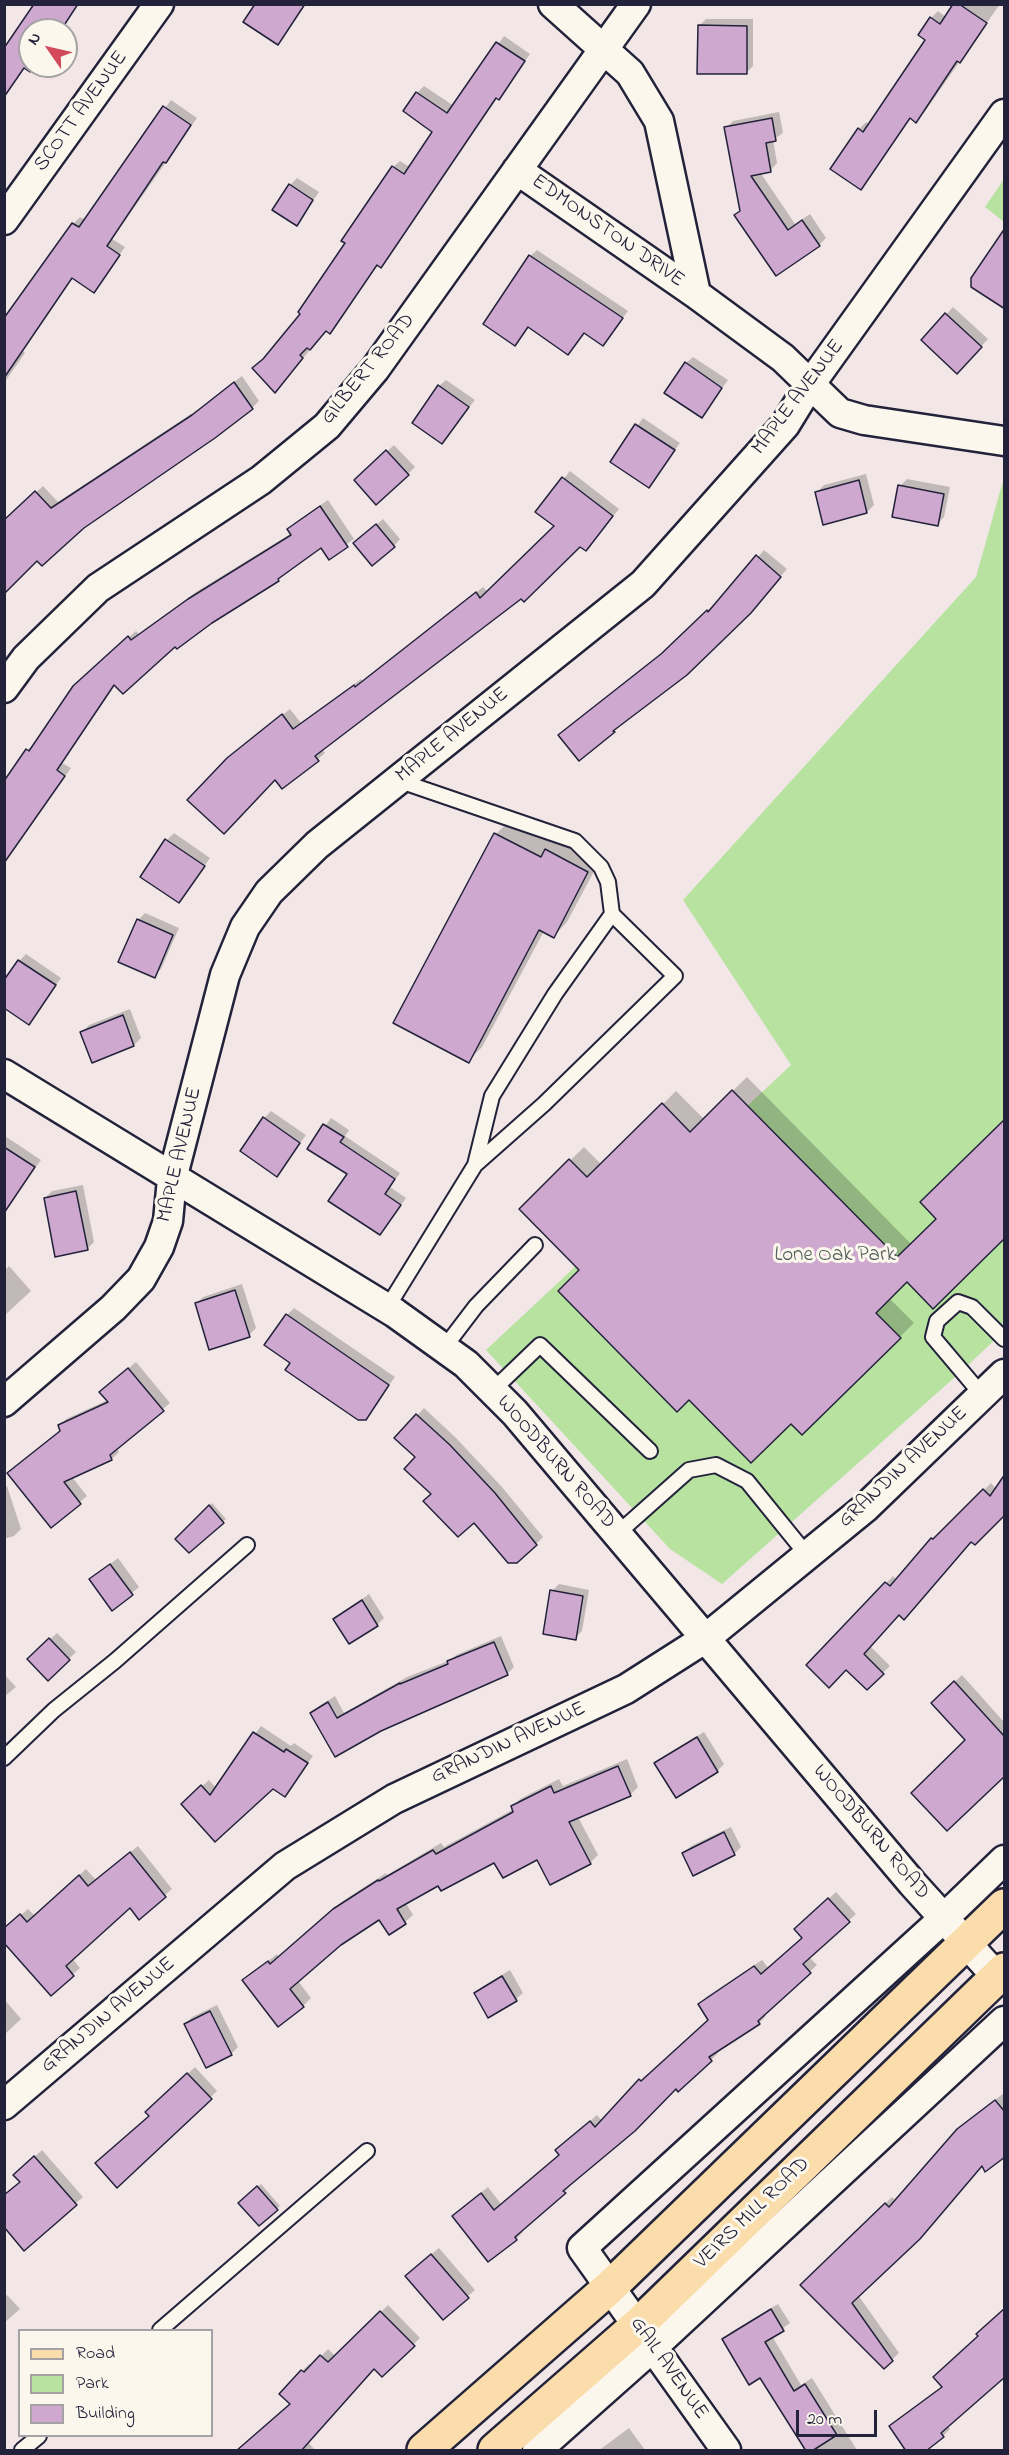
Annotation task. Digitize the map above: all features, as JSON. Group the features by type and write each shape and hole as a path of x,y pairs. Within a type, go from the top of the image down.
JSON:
{"main road":[{"path":"424,2451 609,2288 1005,1906"},
{"name":"VEIRS MILL ROAD","path":"495,2451 646,2336 1001,1974"}],"street":[{"name":"SCOTT AVENUE","path":"4,220 159,4"},
{"name":"EDMONSTON DRIVE","path":"553,4 630,74 659,122 696,294"},
{"name":"GILBERT ROAD","path":"4,688 26,658 98,588 261,480 327,426 375,369 636,4"},
{"name":"MAPLE AVENUE","path":"4,1402 113,1308 141,1279 159,1246 168,1221 172,1179 225,975 245,927 269,892 317,844 643,584 785,424 809,386 1005,114"},
{"name":"EDMONSTON DRIVE","path":"517,170 696,294 783,358 809,386 840,413 864,420 1005,441"},
{"name":"WOODBURN ROAD","path":"4,1074 172,1179 387,1308 465,1364 515,1413 943,1919 966,1944 1001,1974"},
{"name":"GRANDIN AVENUE","path":"4,2105 285,1866 394,1798 626,1689 706,1638 865,1508 1005,1374"},
{"path":"609,2288 582,2248 1005,1860"},
{"name":"VEIRS MILL ROAD","path":"537,2451 646,2336 1005,2021"},
{"name":"GAIL AVENUE","path":"609,2288 646,2336 726,2451"}],"lane":[{"path":"387,1308 475,1165 544,1104 675,976 612,914 608,882 604,874 575,841 398,780"},
{"path":"475,1165 492,1096 555,994 612,914"},
{"path":"444,1348 476,1306 534,1245"},
{"path":"982,1395 933,1337 937,1321 958,1302 972,1307 1005,1339"},
{"path":"492,1391 540,1345 650,1451"},
{"path":"617,1534 689,1470 717,1466 747,1481 807,1555"},
{"path":"4,1758 54,1710 115,1661 247,1545"},
{"path":"162,2329 367,2151"},
{"path":"22,2451 38,2437"}],"green space":[{"path":"1004,179 1004,222 985,207"},
{"name":"Lone Oak Park","path":"1003,481 1004,1331 722,1584 670,1549 486,1350 791,1065 683,900 976,577"}],"building":[{"path":"34,4 78,4 69,18 24,18"},
{"path":"255,4 305,4 278,45 243,22"},
{"path":"953,4 959,4 987,23 960,63 957,61 916,123 910,118 861,190 830,169 858,128 863,132 925,40 918,35 930,17 940,24"},
{"path":"698,25 747,26 747,74 697,74"},
{"path":"18,27 18,77 4,97 4,48"},
{"path":"496,42 525,61 499,100 496,98 381,268 377,265 330,334 326,331 310,350 307,348 300,355 303,358 275,393 252,368 263,359 300,314 298,312 345,243 341,241 392,166 404,174 432,132 403,111 416,92 447,113"},
{"path":"163,106 191,125 166,163 163,162 107,246 120,255 94,293 72,278 4,378 4,318 72,223 79,227"},
{"path":"772,118 776,141 766,143 771,172 751,176 788,230 802,220 820,246 776,276 734,215 740,211 724,127"},
{"path":"289,184 313,200 297,226 272,210"},
{"path":"1005,228 1005,309 971,287 971,278"},
{"path":"529,255 623,318 603,346 584,333 568,355 528,327 515,346 483,324"},
{"path":"945,313 982,347 957,374 921,340"},
{"path":"685,362 722,388 702,418 664,393"},
{"path":"234,382 253,409 215,438 84,528 42,566 37,561 4,594 4,520 35,491 51,508 192,415"},
{"path":"438,385 469,407 442,444 412,423"},
{"path":"635,424 675,450 649,488 610,462"},
{"path":"386,450 409,475 376,505 354,480"},
{"path":"562,477 613,516 586,551 580,547 524,602 521,599 315,756 319,761 282,789 275,780 224,834 187,800 227,758 282,714 293,729 354,685 355,687 476,592 480,598 554,526 535,512"},
{"path":"859,480 867,513 823,525 815,492"},
{"path":"898,485 944,494 938,526 892,517"},
{"path":"320,506 348,547 329,560 321,548 278,579 279,581 212,623 177,649 175,647 123,694 114,685 57,770 65,776 4,863 4,781 26,749 29,751 73,686 128,636 131,640 188,599 291,535 287,529"},
{"path":"376,524 395,547 372,566 353,543"},
{"path":"756,555 781,577 751,613 687,675 613,731 615,732 579,761 558,735 661,654 707,610 708,612"},
{"path":"494,833 541,857 545,849 588,872 554,938 539,930 469,1063 393,1023"},
{"path":"165,839 205,866 179,903 140,877"},
{"path":"137,919 173,935 155,978 118,962"},
{"path":"18,960 56,985 29,1025 4,1008 4,980"},
{"path":"123,1015 134,1046 92,1063 80,1032"},
{"path":"732,1090 897,1257 936,1219 920,1202 1005,1119 1005,1238 933,1309 907,1282 876,1313 901,1338 802,1435 791,1424 751,1463 689,1400 677,1412 558,1291 579,1270 519,1209 569,1159 587,1177 662,1103 690,1132"},
{"path":"263,1117 300,1143 277,1177 240,1151"},
{"path":"323,1124 344,1137 340,1142 395,1179 385,1194 401,1205 380,1235 328,1201 347,1174 307,1149"},
{"path":"4,1147 35,1167 4,1213"},
{"path":"76,1191 88,1250 55,1257 44,1198"},
{"path":"235,1290 250,1337 209,1350 195,1303"},
{"path":"286,1314 389,1385 366,1420 358,1420 285,1370 290,1363 264,1345"},
{"path":"128,1368 164,1411 110,1455 112,1460 64,1482 81,1504 51,1528 7,1473 60,1431 58,1425 108,1402 99,1392"},
{"path":"416,1414 450,1445 495,1493 537,1545 517,1563 508,1563 474,1523 458,1537 423,1501 431,1494 404,1469 415,1457 394,1438"},
{"path":"1005,1474 1005,1515 975,1545 971,1542 904,1620 899,1615 864,1654 884,1674 867,1690 846,1670 829,1688 806,1665 885,1582 890,1586 931,1538 933,1539 983,1489 990,1496"},
{"path":"209,1505 224,1523 189,1553 175,1539"},
{"path":"110,1564 133,1595 112,1611 89,1579"},
{"path":"550,1590 583,1596 576,1640 543,1634"},
{"path":"362,1600 378,1626 349,1644 333,1619"},
{"path":"49,1638 70,1660 48,1681 27,1659"},
{"path":"494,1642 508,1675 381,1731 335,1757 310,1713 328,1702 337,1718 400,1683"},
{"path":"954,1681 1005,1737 1005,1776 947,1831 911,1793 965,1740 931,1703"},
{"path":"253,1732 284,1752 286,1749 308,1763 285,1797 273,1789 215,1842 181,1804 201,1785 210,1795"},
{"path":"697,1737 718,1772 676,1798 654,1763"},
{"path":"618,1766 631,1796 569,1822 591,1864 550,1885 537,1860 503,1878 494,1863 441,1891 438,1886 397,1909 406,1924 389,1935 379,1920 341,1945 290,1989 304,2007 278,2027 242,1980 268,1961 270,1964 333,1909 378,1880 433,1850 436,1854 513,1812 511,1806 551,1786 554,1793"},
{"path":"724,1832 735,1855 693,1876 682,1853"},
{"path":"130,1852 166,1897 139,1920 130,1908 66,1966 74,1976 51,1996 4,1943 4,1928 20,1914 27,1922 79,1875 88,1886"},
{"path":"828,1898 850,1922 803,1964 811,1973 758,2021 760,2024 709,2057 712,2061 678,2092 676,2089 635,2131 563,2191 566,2193 515,2237 517,2240 488,2262 452,2216 481,2193 494,2210 559,2155 555,2150 590,2121 595,2127 639,2079 641,2081 708,2020 698,2004 754,1966 761,1974 802,1938 794,1929"},
{"path":"502,1976 517,2001 488,2018 474,1993"},
{"path":"210,2011 232,2055 206,2068 184,2024"},
{"path":"187,2073 212,2099 117,2188 95,2163 149,2116 145,2112"},
{"path":"995,2100 1005,2112 1005,2157 985,2172 982,2166 920,2239 852,2303 893,2361 884,2369 800,2285 885,2203 889,2207 957,2129"},
{"path":"34,2156 77,2205 24,2251 4,2227 4,2195 20,2182 13,2175"},
{"path":"257,2186 278,2210 259,2226 238,2203"},
{"path":"431,2254 469,2298 443,2320 405,2276"},
{"path":"1005,2308 1005,2377 941,2433 944,2437 926,2451 906,2451 889,2426 942,2387 933,2377"},
{"path":"771,2309 784,2331 765,2342 794,2391 805,2384 837,2435 812,2451 806,2451 760,2378 749,2385 722,2339"},
{"path":"380,2311 415,2346 382,2377 374,2369 301,2451 236,2451 290,2404 279,2394 301,2370 304,2372 320,2355 328,2362"}]}
